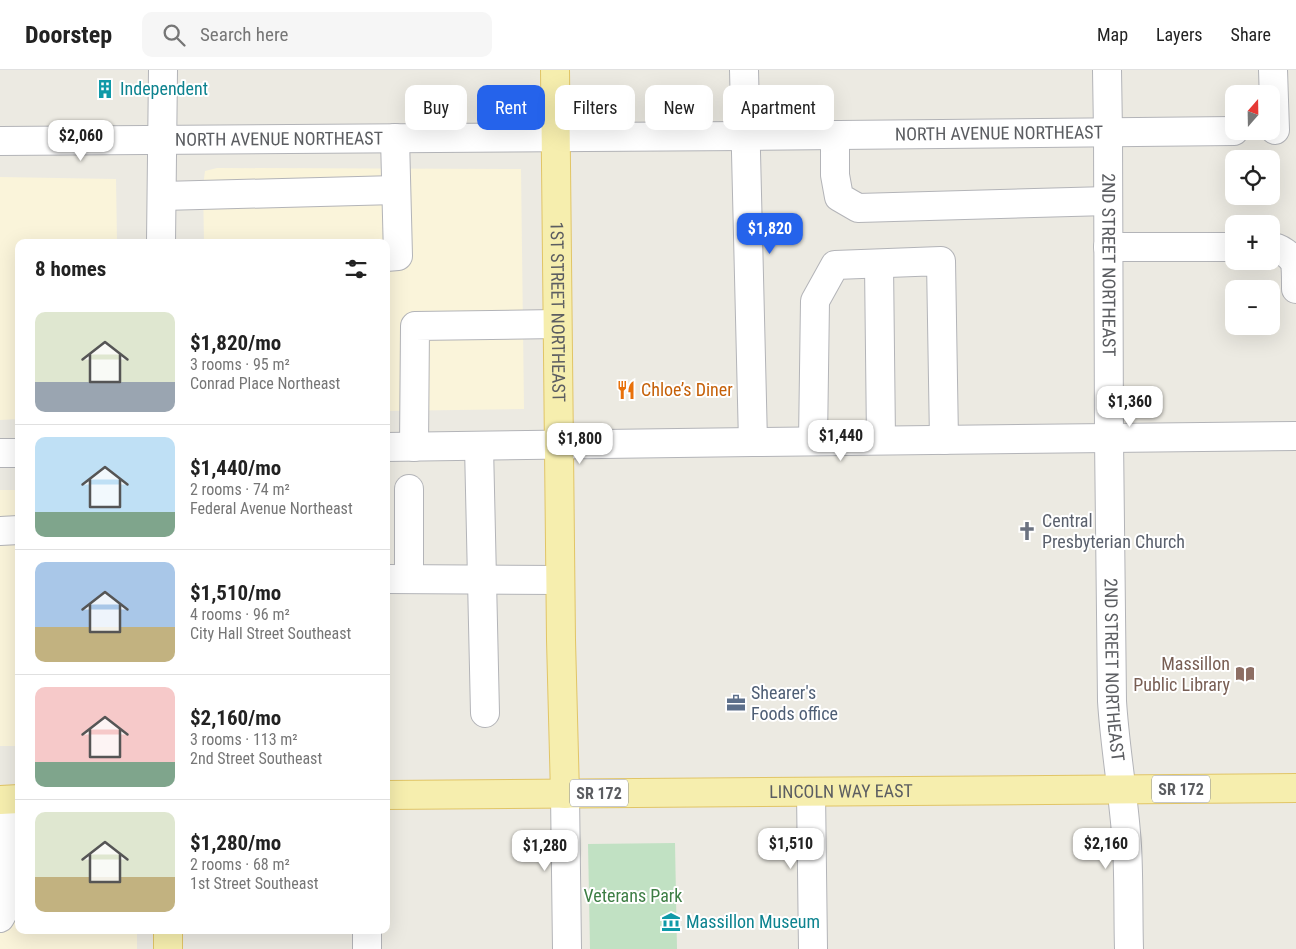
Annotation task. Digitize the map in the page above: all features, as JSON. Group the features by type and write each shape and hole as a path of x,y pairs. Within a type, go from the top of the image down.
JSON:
{"main road":[{"name":"1ST STREET NORTHEAST","path":"554,70 560,580 565,794"},
{"name":"LINCOLN WAY EAST","path":"390,795 1296,788"},
{"path":"168,934 168,949"}],"street":[{"path":"161,239 163,70"},
{"path":"744,70 753,442"},
{"name":"2ND STREET NORTHEAST","path":"1107,70 1112,701 1127,845 1128,949"},
{"path":"1273,70 1281,130"},
{"name":"NORTH AVENUE NORTHEAST","path":"0,141 1225,131"},
{"path":"835,135 835,175 839,197 858,208 1108,200"},
{"path":"392,257 396,190 395,138"},
{"path":"162,196 396,190"},
{"path":"1108,247 1225,247"},
{"path":"1280,249 1295,264 1296,289"},
{"path":"813,441 815,301 836,265 942,261 944,440"},
{"path":"879,264 880,440"},
{"path":"414,447 415,326 557,324"},
{"path":"390,447 1296,436"},
{"path":"479,446 485,713"},
{"path":"0,453 15,453"},
{"path":"409,489 398,579 560,580"},
{"path":"0,531 15,530"},
{"path":"811,792 812,949"},
{"path":"565,794 567,949"},
{"path":"0,918 9,902 9,800"},
{"path":"367,934 367,949"}],"shaded area":[{"path":"217,168 521,169 524,409 390,411 390,239 204,239 203,186 205,171"},
{"path":"0,177 116,179 117,239 15,239 15,419 0,420"},
{"path":"0,490 15,490 15,746 0,746"},
{"path":"0,852 15,852 15,934 137,934 137,949 0,949"}],"green space":[{"name":"Veterans Park","path":"675,843 677,949 590,949 588,844"}],"place":[{"name":"Independent","path":"105,89"},
{"name":"Chloe’s Diner","path":"626,390"},
{"name":"Central Presbyterian Church","path":"1027,531"},
{"name":"Massillon Public Library","path":"1245,674"},
{"name":"Shearer's Foods office","path":"736,703"},
{"name":"Massillon Museum","path":"671,922"}]}
